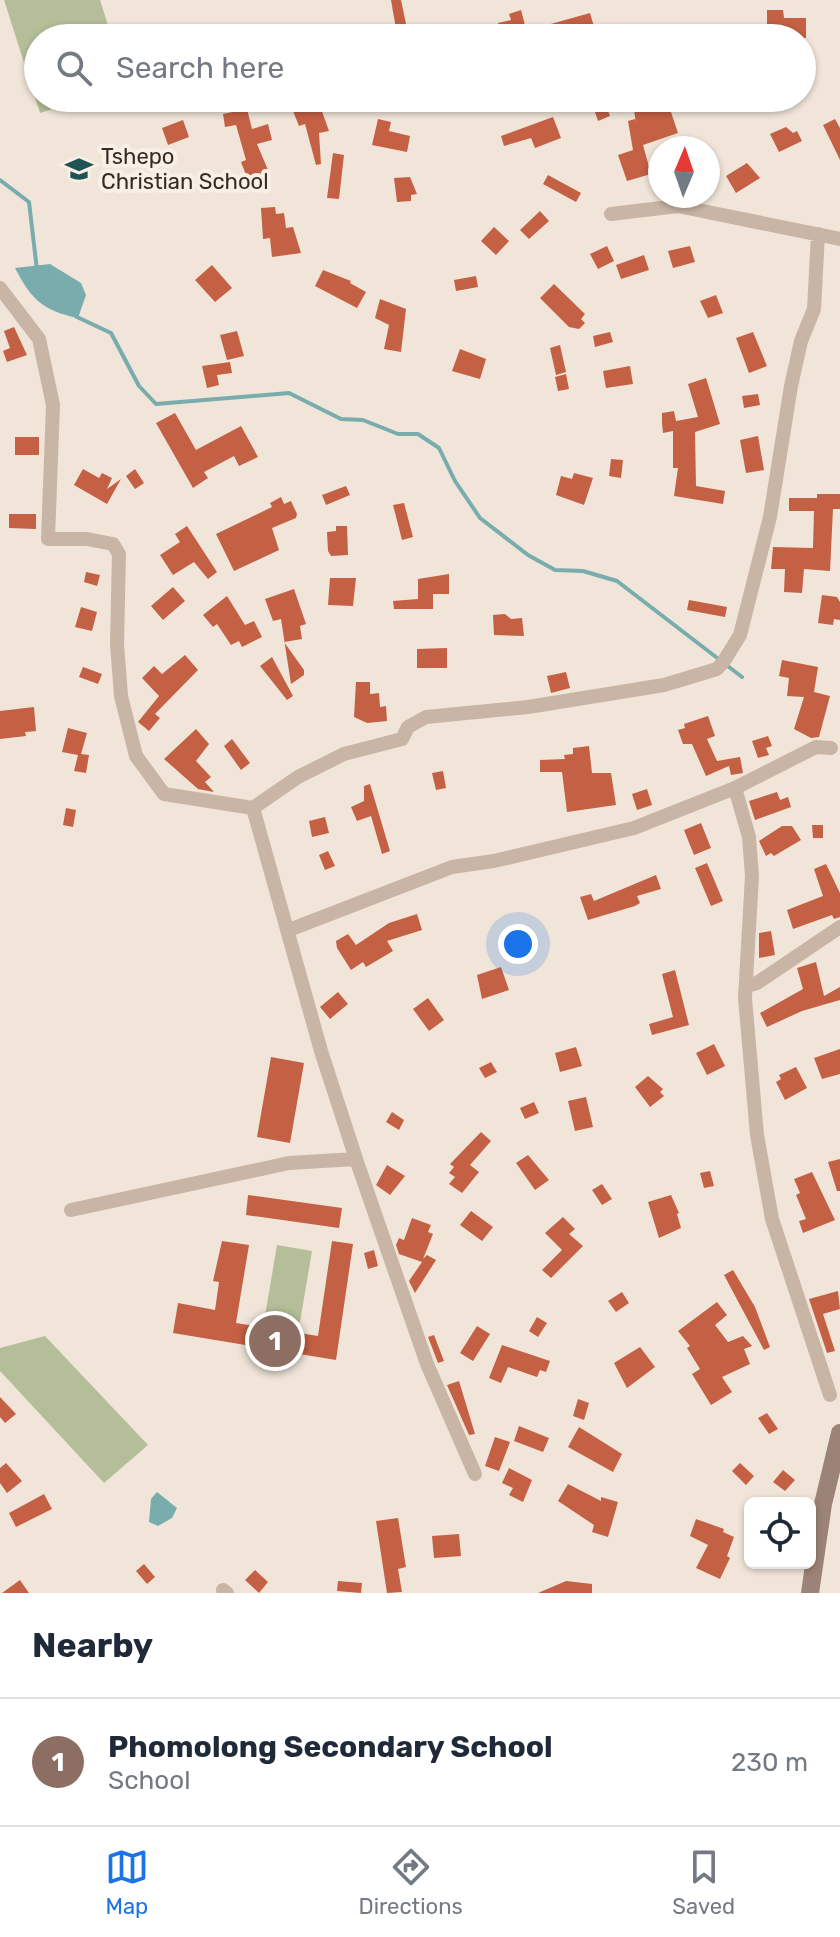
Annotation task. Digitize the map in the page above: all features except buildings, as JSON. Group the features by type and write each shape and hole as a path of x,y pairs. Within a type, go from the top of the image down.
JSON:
{"street":[{"path":"611,214 678,206 840,239"},
{"path":"0,288 39,339 53,405 48,539 87,539 113,544 119,554 118,662 121,696 136,756 164,794 253,808 298,777 344,754 402,739 408,727 426,717 528,707 664,685 717,669 740,635 770,517 791,386 801,341 814,309 818,234"},
{"path":"289,930 452,867 494,861 634,828 735,788 816,747 831,748"},
{"path":"735,788 749,837 751,863 748,1041 757,1135 772,1219 830,1395"},
{"path":"253,808 321,1051 356,1159 427,1364 475,1474"},
{"path":"747,986 840,927"},
{"path":"71,1210 289,1163 356,1159"},
{"path":"810,1593 823,1504 840,1433"}],"green space":[{"path":"4,0 100,0 108,24 24,24 24,63"},
{"path":"277,1245 312,1251 300,1322 265,1316"},
{"path":"45,1336 148,1445 104,1483 0,1371 0,1348"}],"water":[{"path":"50,264 81,283 86,295 78,318 56,312 39,302 15,268"},
{"path":"157,1492 177,1508 172,1518 158,1526 149,1522 151,1499"}],"waterway":[{"path":"0,180 29,202 37,270"},
{"path":"77,317 111,333 139,386 156,404 289,393 341,419 363,420 398,434 418,434 439,448 455,481 480,518 528,555 555,570 583,571 617,581 742,677"}],"place":[{"name":"Tshepo Christian School","path":"79,169"},
{"name":"Phomolong Secondary School","path":"275,1341"}]}
